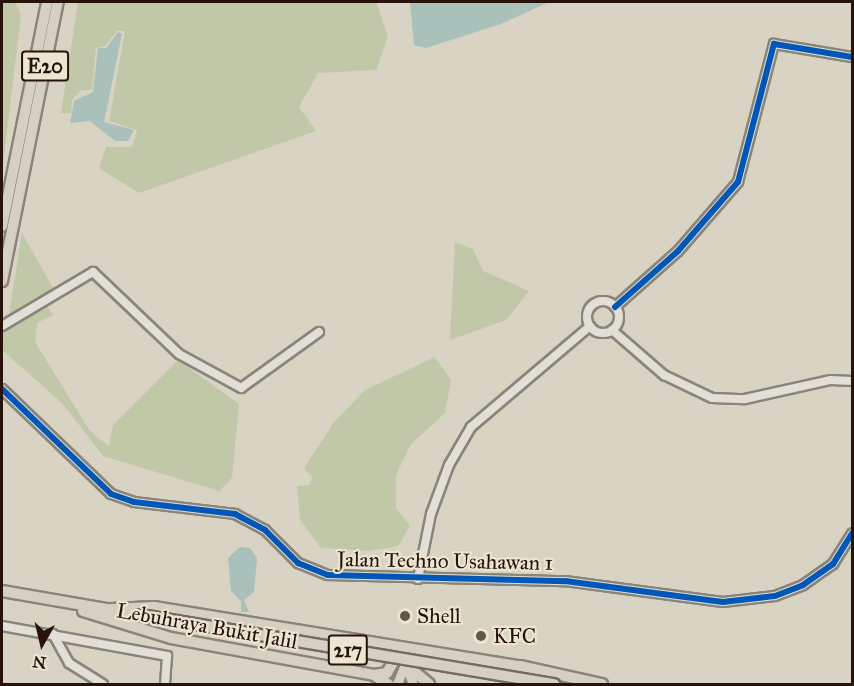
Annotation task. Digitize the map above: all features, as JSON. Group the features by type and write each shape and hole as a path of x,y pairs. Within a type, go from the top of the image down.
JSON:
{"highway":[{"name":"E20","path":"2,281 47,2"},
{"name":"E20","path":"2,226 58,2"},
{"name":"Lebuhraya Bukit Jalil","path":"2,591 111,609 141,618 513,684"},
{"name":"Lebuhraya Bukit Jalil","path":"2,598 554,684"},
{"path":"111,609 135,604 424,650 602,684"},
{"path":"83,611 171,638 374,675 387,673 392,664 381,643"},
{"path":"424,650 410,668 429,684"},
{"path":"374,675 388,684"}],"main road":[{"path":"398,646 405,662 412,684 397,684 405,662 424,650"}],"street":[{"path":"615,307 678,251 738,182 774,44 852,57"},
{"path":"2,326 93,272 179,354 241,388 319,332"},
{"path":"418,579 431,514 449,465 471,427 590,326 591,307 600,302 615,307"},
{"path":"590,326 603,333 612,330 618,321 615,307"},
{"path":"612,330 664,375 712,398 745,399 831,380 852,381"},
{"name":"Jalan Techno Usahawan 1","path":"2,389 94,481 123,499 235,514 265,530 298,562 328,575 565,581 723,602 775,596 803,585 833,564 852,533"},
{"path":"2,626 73,637 167,656 165,684"},
{"path":"53,634 62,653 103,684"},
{"path":"62,653 73,637"}],"green space":[{"path":"2,2 15,2 21,15 2,173"},
{"path":"78,2 376,2 388,37 376,70 318,73 299,107 316,131 139,193 99,168 106,147 132,147 137,130 109,121 125,31 117,31 105,46 96,48 92,90 81,90 72,100 71,113 61,113"},
{"path":"22,233 53,288 9,314"},
{"path":"455,242 473,249 483,271 529,291 506,320 450,340"},
{"path":"47,306 53,315 37,323 35,342 90,431 109,446 113,425 178,360 239,404 232,478 219,491 103,456 63,404 2,350 2,332"},
{"path":"435,357 451,380 445,413 411,444 396,475 396,508 410,526 398,546 369,551 321,548 300,520 297,486 309,485 313,478 304,468 334,422 365,390"}],"water":[{"path":"410,2 549,2 501,24 426,48 414,45"},
{"path":"118,32 122,34 104,122 134,130 128,141 115,141 90,121 70,123 74,101 93,92 98,48 106,48"},
{"path":"240,547 250,548 257,558 254,592 244,600 249,612 241,612 241,601 231,591 228,558"}],"cycle path":[{"path":"615,307 678,251 738,182 774,44 852,57"},
{"path":"2,389 111,494 134,502 235,514 265,530 298,563 328,575 565,581 723,602 775,596 803,585 833,564 852,533"}],"place":[{"name":"Shell","path":"405,616"},
{"name":"KFC","path":"481,636"}]}
